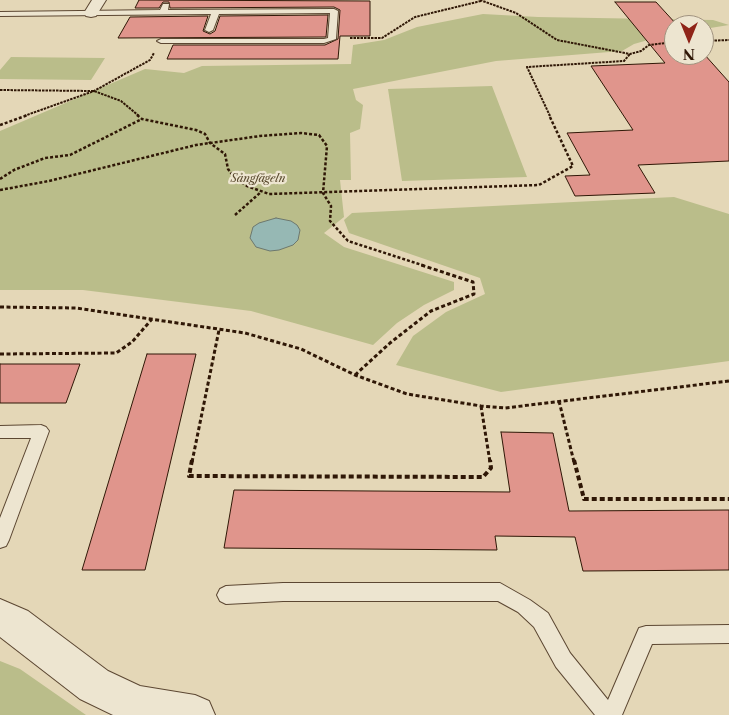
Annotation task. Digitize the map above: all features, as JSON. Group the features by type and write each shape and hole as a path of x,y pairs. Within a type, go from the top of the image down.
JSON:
{"street":[{"path":"91,13 100,0"},
{"path":"0,618 15,624 94,685 138,706 195,715"}],"lane":[{"path":"0,14 91,13 165,9 216,12 334,11 332,38 324,41 161,41"},
{"path":"209,30 216,12"},
{"path":"0,432 41,431 0,540"},
{"path":"226,595 283,592 500,592 524,606 541,620 563,660 608,715"},
{"path":"612,715 646,635 729,634"}],"path":[{"path":"332,38 382,38 415,17 481,1 516,13 557,40 630,54 641,51 649,45 664,43"},
{"path":"714,41 729,40"},
{"path":"0,125 94,91 150,60 161,41"},
{"path":"0,90 94,91 121,101 142,119 196,130 205,134 210,143 225,154 228,169 234,177 247,186 262,192 323,194 376,189 539,184 573,166 527,67 624,61 630,54"},
{"path":"0,179 14,170 45,158 70,155 126,129 142,119"},
{"path":"0,190 49,182 210,143 301,133 319,136 327,146 323,194 331,206 330,221 348,241 473,282 474,294 431,311 390,343 355,375"},
{"path":"235,215 262,192"},
{"path":"0,307 76,308 245,333 301,349 355,375 408,394 481,406 505,408 729,380"},
{"path":"0,354 116,354 132,342 153,319"},
{"path":"220,330 189,476 483,477 490,468 481,406"},
{"path":"559,400 584,499 729,499"}],"green space":[{"name":"Sångfågeln","path":"483,14 664,19 664,32 655,38 634,44 622,51 496,61 353,89 356,100 363,105 360,129 350,133 351,180 340,180 344,217 324,233 344,247 454,282 454,290 424,305 397,323 373,345 251,311 83,290 0,290 0,131 145,69 184,73 202,66 351,64 353,45 384,40 417,27"},
{"path":"714,20 729,25 714,27"},
{"path":"11,57 105,58 91,80 0,79 0,70"},
{"path":"492,86 527,177 402,181 388,89"},
{"path":"674,197 729,214 729,361 501,392 396,365 413,336 446,312 485,294 480,278 349,233 344,220 352,213"},
{"path":"0,661 20,669 86,715 0,715"}],"water":[{"path":"276,218 291,221 297,225 300,230 298,240 293,245 279,250 270,251 256,247 250,238 253,227 259,223"}],"building":[{"path":"139,0 370,1 370,36 340,36 338,59 167,59 173,45 325,45 338,39 340,10 334,7 170,8 169,2 163,2 159,8 135,8"},
{"path":"615,2 656,2 668,15 664,15 664,62"},
{"path":"328,15 326,37 118,38 130,17 208,16 203,31 210,34 215,31 220,16"},
{"path":"664,63 664,65 714,65 729,82 729,161 638,165 655,193 575,196 565,176 590,175 567,133 633,130 591,66"},
{"path":"147,354 196,354 145,570 82,570"},
{"path":"0,364 80,364 66,403 0,403"},
{"path":"501,432 553,433 569,511 729,510 729,570 583,571 575,537 495,536 497,550 224,548 234,490 510,492"}]}
